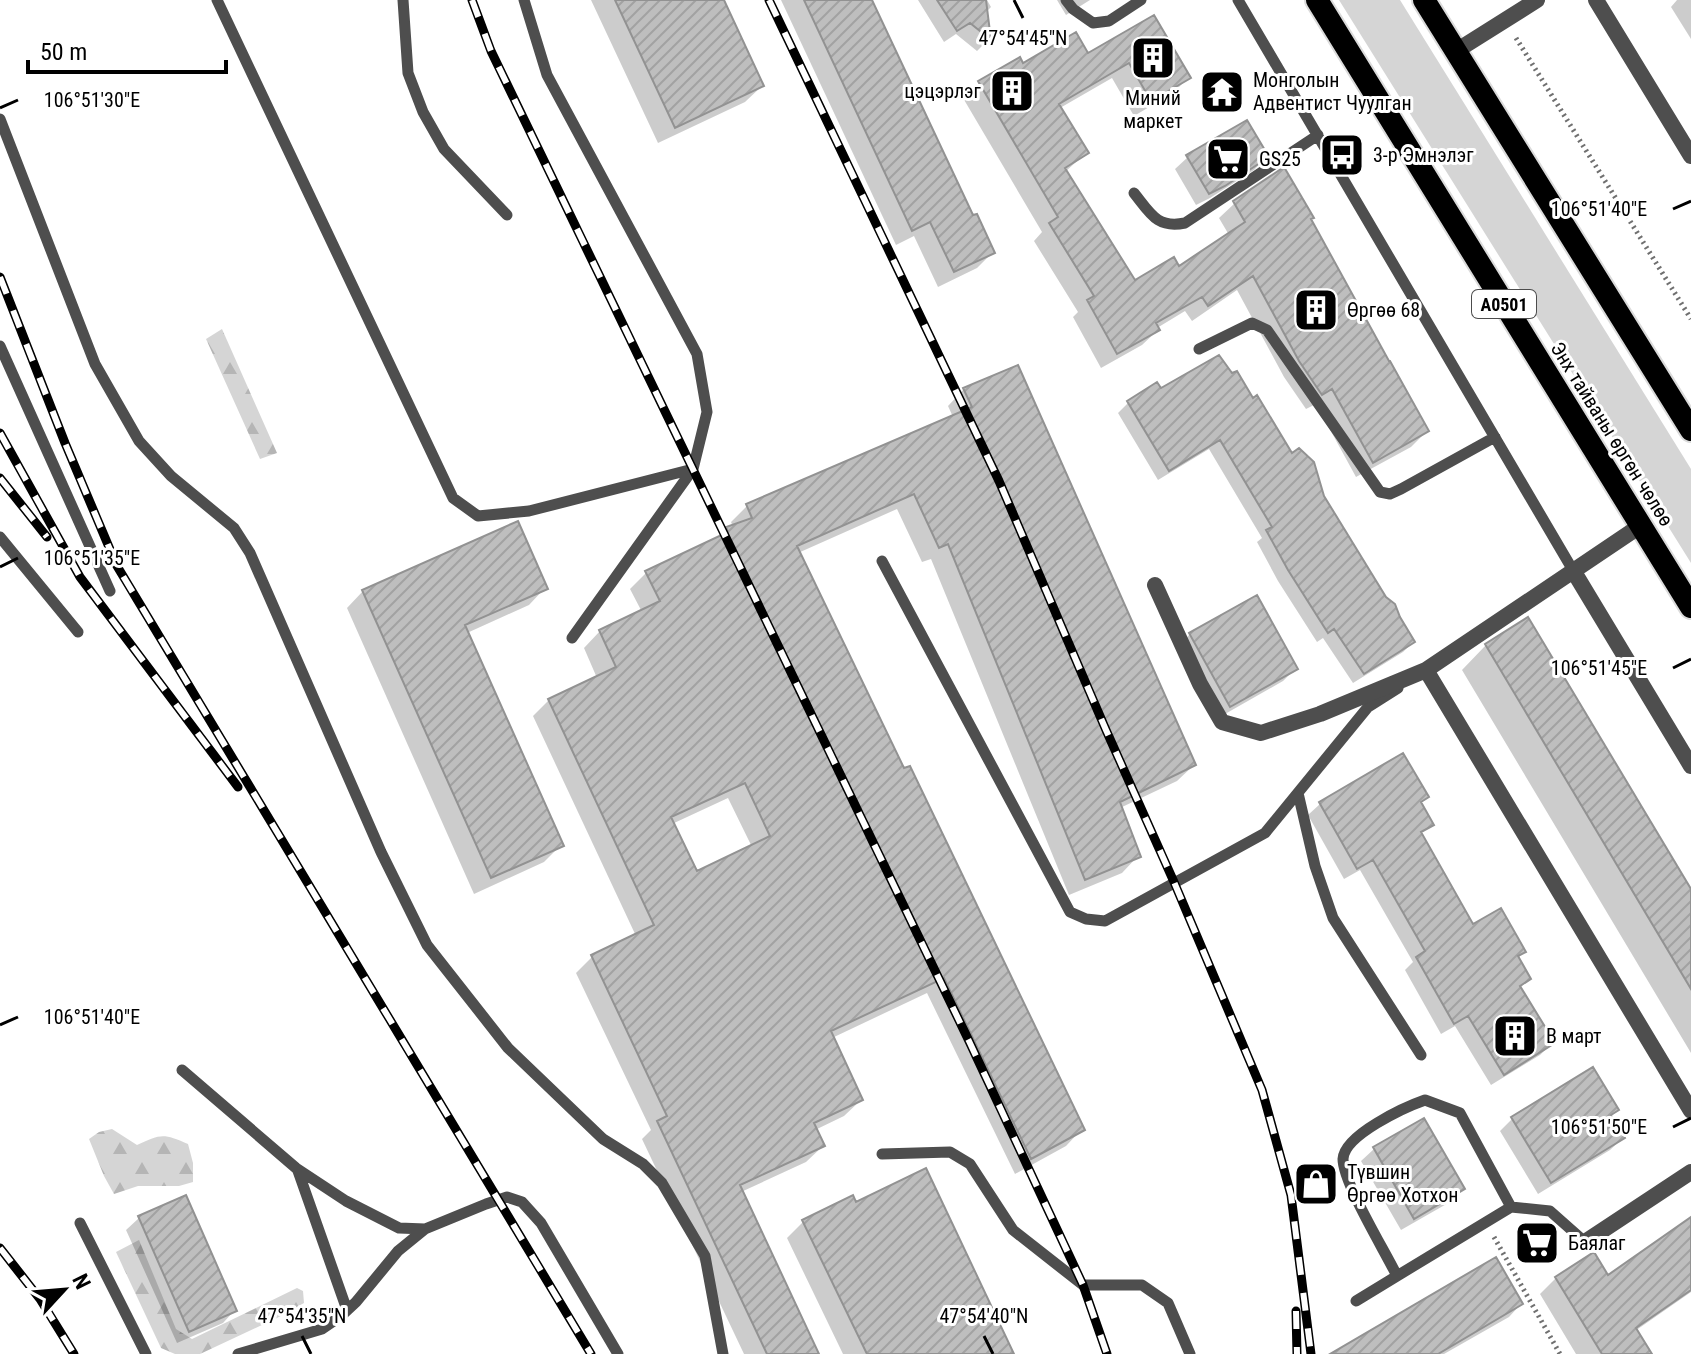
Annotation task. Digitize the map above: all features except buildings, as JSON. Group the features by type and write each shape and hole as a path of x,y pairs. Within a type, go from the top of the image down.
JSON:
{"highway":[{"name":"Энх тайваны өргөн чөлөө","path":"1317,0 1691,607"},
{"path":"1424,0 1691,430"}],"street":[{"path":"1456,51 1537,0"},
{"path":"1596,0 1691,156"},
{"path":"1155,585 1200,684 1222,722 1261,733 1320,714 1426,670 1640,526"},
{"path":"1574,572 1691,766"},
{"path":"1426,670 1691,1111"},
{"path":"1585,1242 1691,1172"}],"lane":[{"path":"217,0 453,498 478,516 529,511 693,469"},
{"path":"403,0 408,73 423,112 444,149 507,215"},
{"path":"524,0 547,75 697,354 707,412 693,469 572,638"},
{"path":"1066,0 1093,23 1109,21 1141,0"},
{"path":"1238,0 1574,572"},
{"path":"0,119 95,364 139,441 171,476 234,528 250,553 381,852 427,945 508,1048 603,1139 643,1164 662,1183 705,1256 723,1354"},
{"path":"1134,193 1160,222 1167,225 1185,223 1318,135"},
{"path":"1199,349 1252,323 1267,330 1380,492 1390,494 1401,489 1495,437"},
{"path":"0,346 110,591"},
{"path":"0,537 78,632"},
{"path":"882,561 1070,912 1086,919 1105,921 1265,833 1368,707 1426,670"},
{"path":"1298,793 1315,866 1333,918 1421,1055"},
{"path":"182,1070 298,1170 346,1201 399,1228 425,1229"},
{"path":"1397,1276 1347,1180 1343,1157 1352,1140 1405,1107 1425,1100 1460,1113 1511,1207"},
{"path":"882,1154 950,1152 970,1164 1013,1230 1083,1285 1142,1285 1168,1303 1190,1354"},
{"path":"298,1170 347,1310"},
{"path":"238,1354 322,1329 356,1302 398,1251 425,1229 507,1197 522,1202 541,1223 618,1354"},
{"path":"1356,1301 1511,1207 1550,1211 1585,1242"},
{"path":"80,1223 146,1354"}],"path":[{"path":"1505,20 1691,319"},
{"path":"1486,1222 1560,1354"}],"green space":[{"path":"1339,0 1400,0 1691,469 1691,563"},
{"path":"222,329 277,453 260,459 206,339"},
{"path":"112,1129 137,1145 162,1136 188,1144 193,1163 193,1182 179,1186 138,1186 114,1194 89,1139 99,1132"},
{"path":"139,1240 176,1329 192,1339 297,1288 303,1291 304,1303 200,1354 175,1354 161,1348 116,1252"}],"railway":[{"path":"472,0 491,51 969,1041 1083,1285 1107,1354"},
{"path":"769,0 999,481 1262,1090 1291,1195 1311,1354"},
{"path":"0,277 117,566 591,1354"},
{"path":"0,433 80,577 238,787"},
{"path":"0,478 47,537"},
{"path":"0,1248 40,1299 74,1354"},
{"path":"1296,1311 1297,1354"}],"place":[{"name":"Миний маркет","path":"1153,58"},
{"name":"цэцэрлэг","path":"1012,91"},
{"name":"Монголын Адвентист Чуулган","path":"1222,92"},
{"name":"3-р Эмнэлэг","path":"1342,155"},
{"name":"GS25","path":"1228,159"},
{"name":"Өргөө 68","path":"1316,310"},
{"name":"В март","path":"1515,1036"},
{"name":"Түвшин Өргөө Хотхон","path":"1316,1184"},
{"name":"Баялаг","path":"1537,1243"}]}
